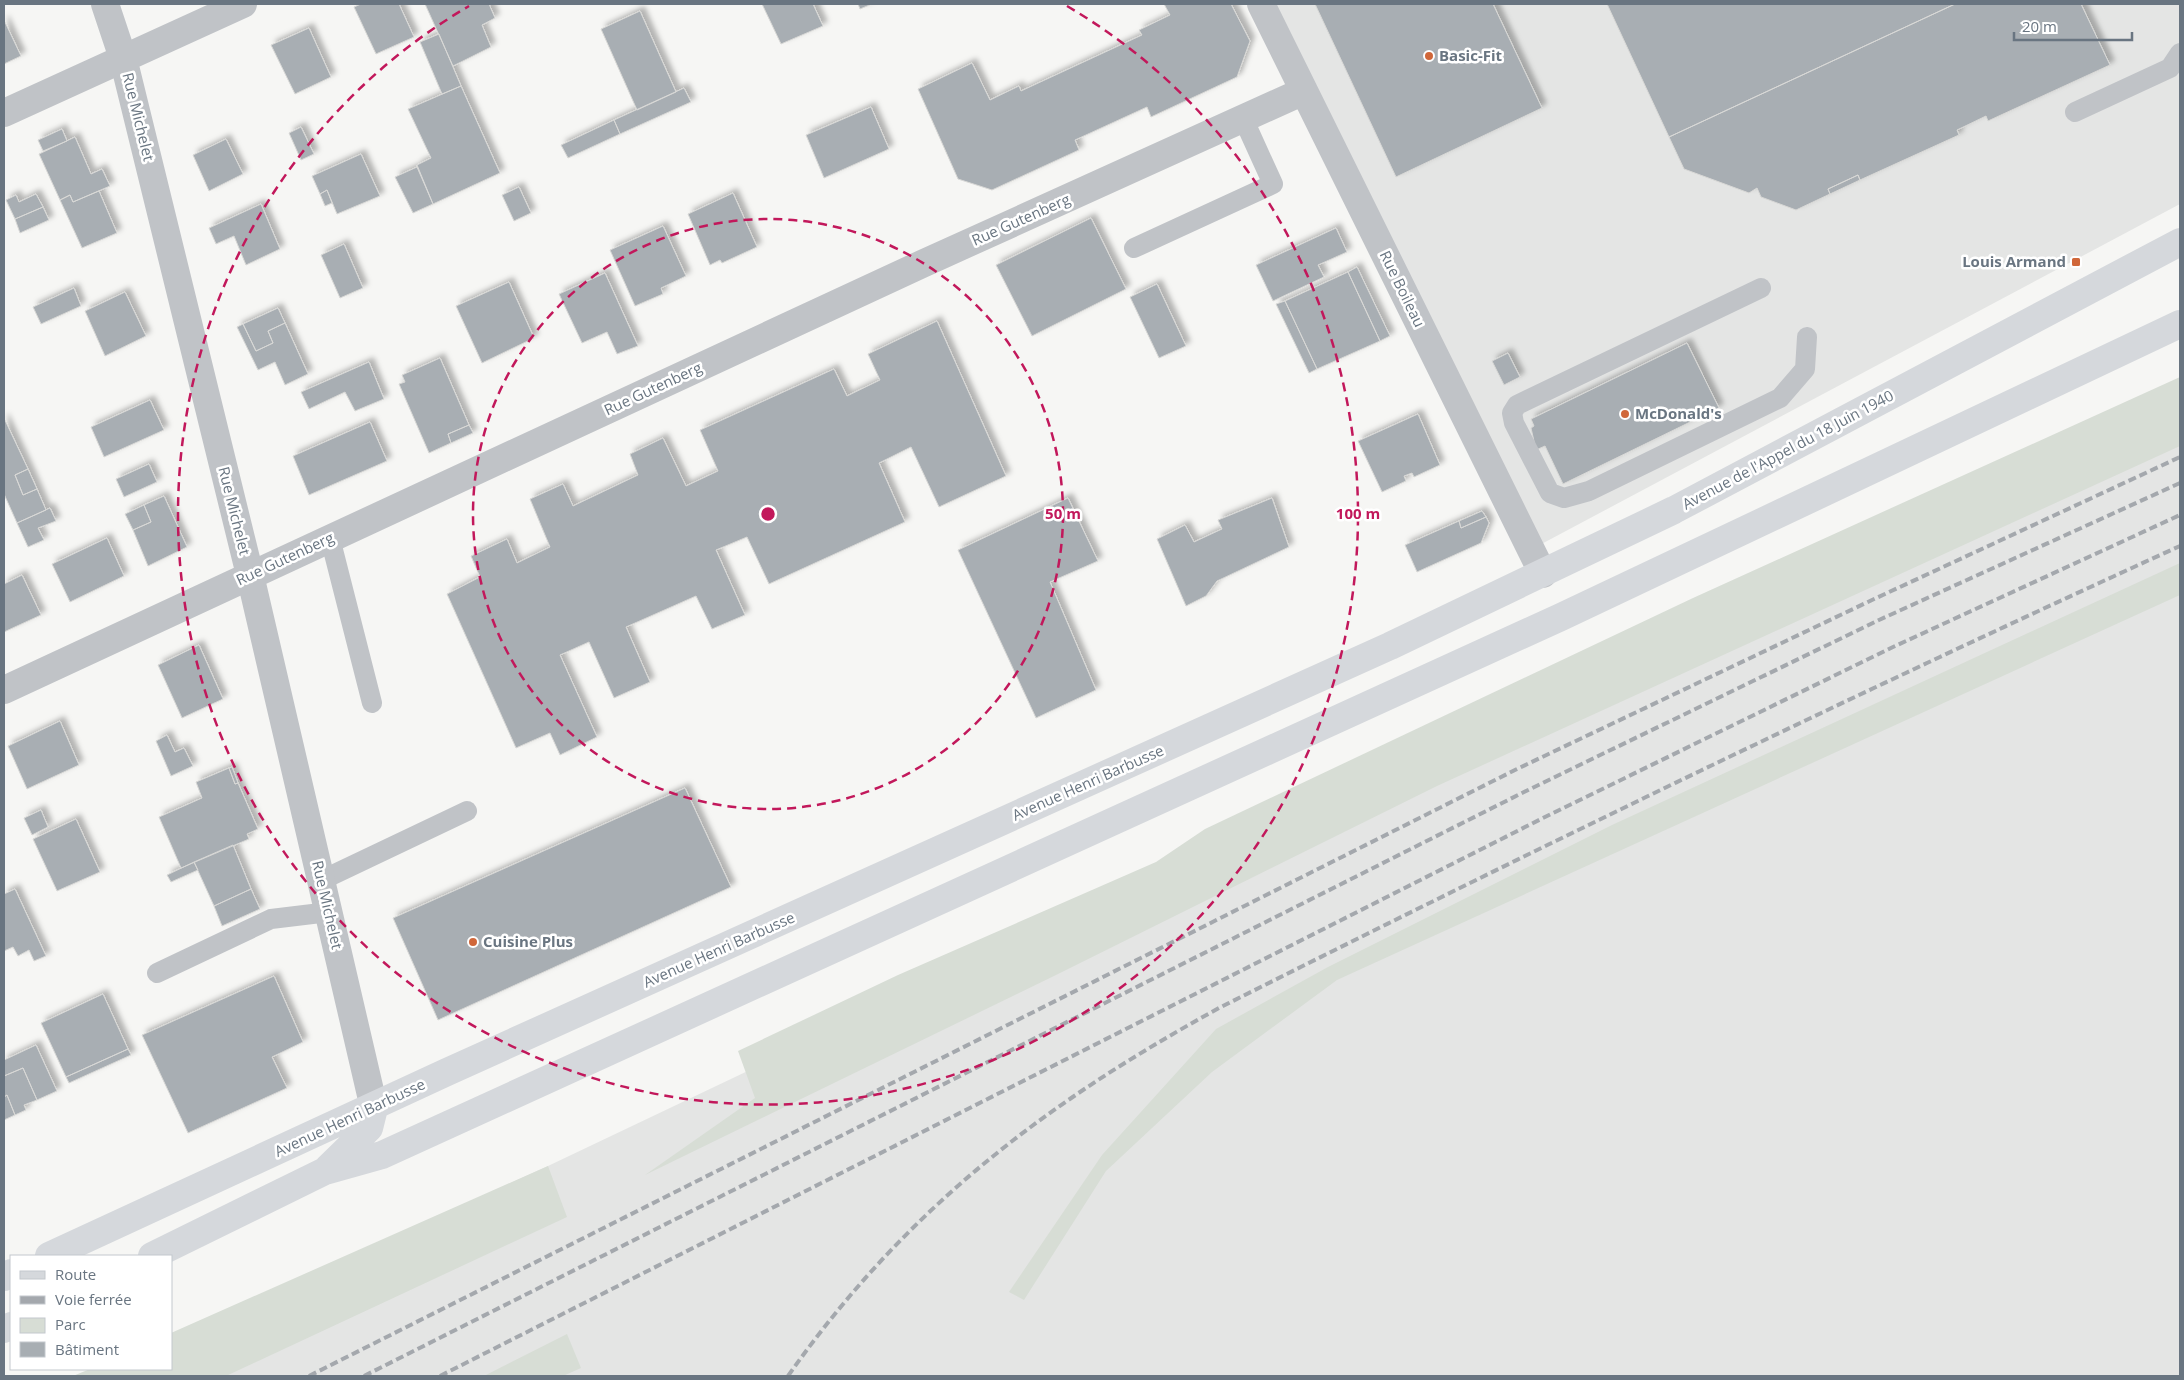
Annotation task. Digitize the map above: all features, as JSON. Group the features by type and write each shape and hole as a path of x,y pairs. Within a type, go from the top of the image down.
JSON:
{"main road":[{"name":"Avenue de l'Appel du 18 Juin 1940","path":"1390,646 1674,510 2180,242"},
{"path":"154,1255 325,1171 382,1155 1561,617 2180,324"},
{"name":"Avenue Henri Barbusse","path":"51,1255 374,1108 447,1072 1390,646"},
{"path":"325,1171 369,1128 374,1108"}],"street":[{"name":"Rue Michelet","path":"105,4 123,58 250,575 374,1108"},
{"path":"4,113 243,4"},
{"name":"Rue Boileau","path":"1261,4 1543,574"},
{"name":"Rue Gutenberg","path":"4,690 330,538 1304,91"}],"lane":[{"path":"2076,112 2170,68 2180,53"},
{"path":"1134,248 1273,184 1243,118"},
{"path":"1760,288 1517,405 1512,413 1514,423 1550,494 1564,498 1589,491 1780,398 1805,369 1807,337"},
{"path":"330,538 372,703"},
{"path":"322,880 467,812"},
{"path":"158,973 271,919 329,912"}],"shaded area":[{"path":"1266,4 2180,4 2180,204 1534,548"},
{"path":"2180,401 2180,1376 87,1376 172,1370 172,1338 548,1166 1634,649"}],"green space":[{"path":"2180,377 2180,446 1437,786 1056,975 645,1175 755,1098 738,1051 898,975 1156,862 1205,829 1693,598"},
{"path":"2180,563 2180,595 1337,980 1212,1072 1106,1171 1024,1300 1009,1292 1102,1155 1216,1029 1328,967 1612,825"},
{"path":"548,1166 567,1217 226,1376 73,1376 88,1370 172,1370 172,1333"},
{"path":"567,1334 581,1368 563,1376 484,1376"}],"building":[{"path":"361,4 399,4 414,37 376,54 354,7"},
{"path":"425,4 489,4 495,18 482,25 491,47 453,66"},
{"path":"762,4 813,4 823,26 781,44"},
{"path":"858,4 872,4 860,9"},
{"path":"1164,4 1231,4 1250,41 1237,77 1151,117 1147,107 1075,140 1079,150 992,190 958,179 918,89 972,63 990,100 1019,86 1021,91 1142,35 1139,30 1170,15"},
{"name":"Basic-Fit","path":"1315,4 1493,4 1542,108 1396,177"},
{"path":"1607,4 1955,4 1669,137"},
{"path":"1955,4 2081,4 2110,65 1988,121 1986,116 1957,130 1959,135 1860,180 1858,175 1828,189 1830,194 1796,210 1761,197 1757,188 1749,193 1684,169 1669,137"},
{"path":"640,11 676,92 637,110 601,29"},
{"path":"4,20 21,56 4,64"},
{"path":"309,28 331,77 295,94 271,45"},
{"path":"439,34 461,86 442,94 420,42"},
{"path":"461,86 500,173 433,204 417,165 431,158 408,109"},
{"path":"684,88 691,102 620,134 614,120"},
{"path":"871,107 889,149 824,178 806,135"},
{"path":"614,120 620,134 568,158 561,145"},
{"path":"301,127 314,154 301,160 289,133"},
{"path":"62,129 67,141 43,151 38,140"},
{"path":"75,137 91,174 102,169 110,186 73,202 70,195 60,200 39,154"},
{"path":"226,139 243,174 209,191 193,155"},
{"path":"361,154 380,196 337,214 327,190 320,194 312,176"},
{"path":"417,167 433,204 413,213 395,177"},
{"path":"1858,175 1860,180 1830,194 1828,189"},
{"path":"519,187 531,213 514,221 502,195"},
{"path":"327,190 332,203 325,206 320,194"},
{"path":"99,191 117,233 82,248 60,200 70,195 73,202"},
{"path":"733,193 757,247 722,263 720,260 710,265 688,214"},
{"path":"36,194 43,207 15,219 6,200 16,195 19,202"},
{"path":"261,204 280,249 246,265 234,236 216,244 209,228"},
{"path":"43,207 49,220 20,233 15,219"},
{"path":"1091,218 1126,289 1032,336 996,265"},
{"path":"663,226 686,276 661,288 663,294 635,306 610,250"},
{"path":"1336,228 1347,252 1318,265 1324,277 1273,301 1256,265"},
{"path":"344,244 363,288 340,298 321,255"},
{"path":"1357,267 1390,336 1380,341 1348,272"},
{"path":"1348,272 1380,341 1317,369 1285,301"},
{"path":"605,273 638,346 617,354 607,332 582,343 559,294"},
{"path":"509,282 534,338 482,363 456,306"},
{"path":"1157,284 1186,346 1159,358 1130,297"},
{"path":"74,288 81,306 41,324 33,307"},
{"path":"125,292 146,336 105,356 85,311"},
{"path":"1285,301 1317,369 1309,373 1276,304"},
{"path":"278,308 285,323 268,331 273,343 256,351 243,324"},
{"path":"937,321 1006,476 939,507 911,447 879,463 905,522 769,584 747,537 716,550 745,615 712,629 696,596 626,627 650,682 614,698 589,642 560,655 597,737 560,755 550,733 516,748 447,594 480,577 471,556 507,539 517,563 550,547 530,499 563,484 573,506 638,475 630,454 663,438 686,486 718,471 700,430 834,369 847,396 880,380 868,354"},
{"path":"285,323 308,374 285,385 275,362 258,370 237,327 243,324 256,351 273,343 268,331"},
{"name":"McDonald's","path":"1687,343 1719,408 1563,484 1545,446 1536,450 1531,428 1534,426 1531,419"},
{"path":"1508,353 1520,377 1504,385 1492,361"},
{"path":"440,358 469,425 448,434 451,443 429,453 399,384 405,382 402,375"},
{"path":"369,362 384,399 355,411 345,392 309,409 301,392"},
{"path":"150,400 164,430 104,457 91,427"},
{"path":"1418,414 1440,465 1414,477 1412,473 1404,476 1406,481 1382,492 1358,441"},
{"path":"4,418 28,469 15,475 23,495 37,489 46,510 17,523 4,494"},
{"path":"370,422 387,461 309,495 293,456"},
{"path":"469,425 473,433 451,443 448,434"},
{"path":"149,464 157,482 124,497 116,479"},
{"path":"28,469 37,489 23,495 15,475"},
{"path":"164,496 187,547 148,566 133,530 151,522 144,505"},
{"path":"1068,498 1098,561 1050,582 1096,690 1036,718 958,550"},
{"path":"1272,498 1289,547 1217,581 1206,596 1186,606 1157,539 1185,525 1194,542 1222,529 1218,520"},
{"path":"144,505 151,522 133,530 125,514"},
{"path":"50,508 56,521 38,528 44,540 28,547 17,523"},
{"path":"1482,511 1486,517 1461,528 1459,521"},
{"path":"1486,517 1489,523 1481,543 1417,572 1405,545 1459,521 1461,528"},
{"path":"107,538 124,576 70,602 52,564"},
{"path":"22,575 41,615 4,632 4,584"},
{"path":"199,645 223,699 182,718 158,665"},
{"path":"60,721 79,765 27,789 8,746"},
{"path":"167,735 175,752 184,748 193,766 171,776 156,741"},
{"path":"232,767 238,783 235,784 229,768"},
{"path":"229,768 235,784 238,783 258,829 247,834 249,839 181,868 159,817 202,798 196,782"},
{"path":"685,788 731,887 438,1020 393,918"},
{"path":"41,810 48,827 32,835 24,818"},
{"path":"76,819 100,872 57,891 33,839"},
{"path":"233,845 251,889 214,906 194,862"},
{"path":"194,862 198,870 171,882 167,875"},
{"path":"15,889 46,956 34,961 29,950 18,956 13,947 4,951 4,894"},
{"path":"251,889 260,909 222,926 214,906"},
{"path":"274,976 303,1042 272,1057 287,1088 188,1133 142,1035"},
{"path":"103,994 128,1049 66,1077 41,1023"},
{"path":"36,1045 57,1091 37,1100 23,1068 4,1076 4,1060"},
{"path":"128,1049 131,1055 69,1083 66,1077"},
{"path":"23,1068 37,1100 24,1105 26,1110 15,1115 7,1095 4,1097 4,1076"},
{"path":"7,1095 15,1115 4,1120 4,1097"}],"railway":[{"path":"309,1376 1517,769 1872,600 2180,457"},
{"path":"364,1376 1524,792 1879,620 2180,483"},
{"path":"440,1376 1541,819 1893,647 2180,515"},
{"path":"788,1376 833,1317 880,1262 929,1212 981,1166 1036,1123 1093,1083 1154,1045 1219,1008 1578,830 1938,658 2180,546"}],"place":[{"name":"Basic-Fit","path":"1429,56"},
{"name":"Louis Armand","path":"2076,262"},
{"name":"McDonald's","path":"1625,414"},
{"name":"Cuisine Plus","path":"473,942"}]}
